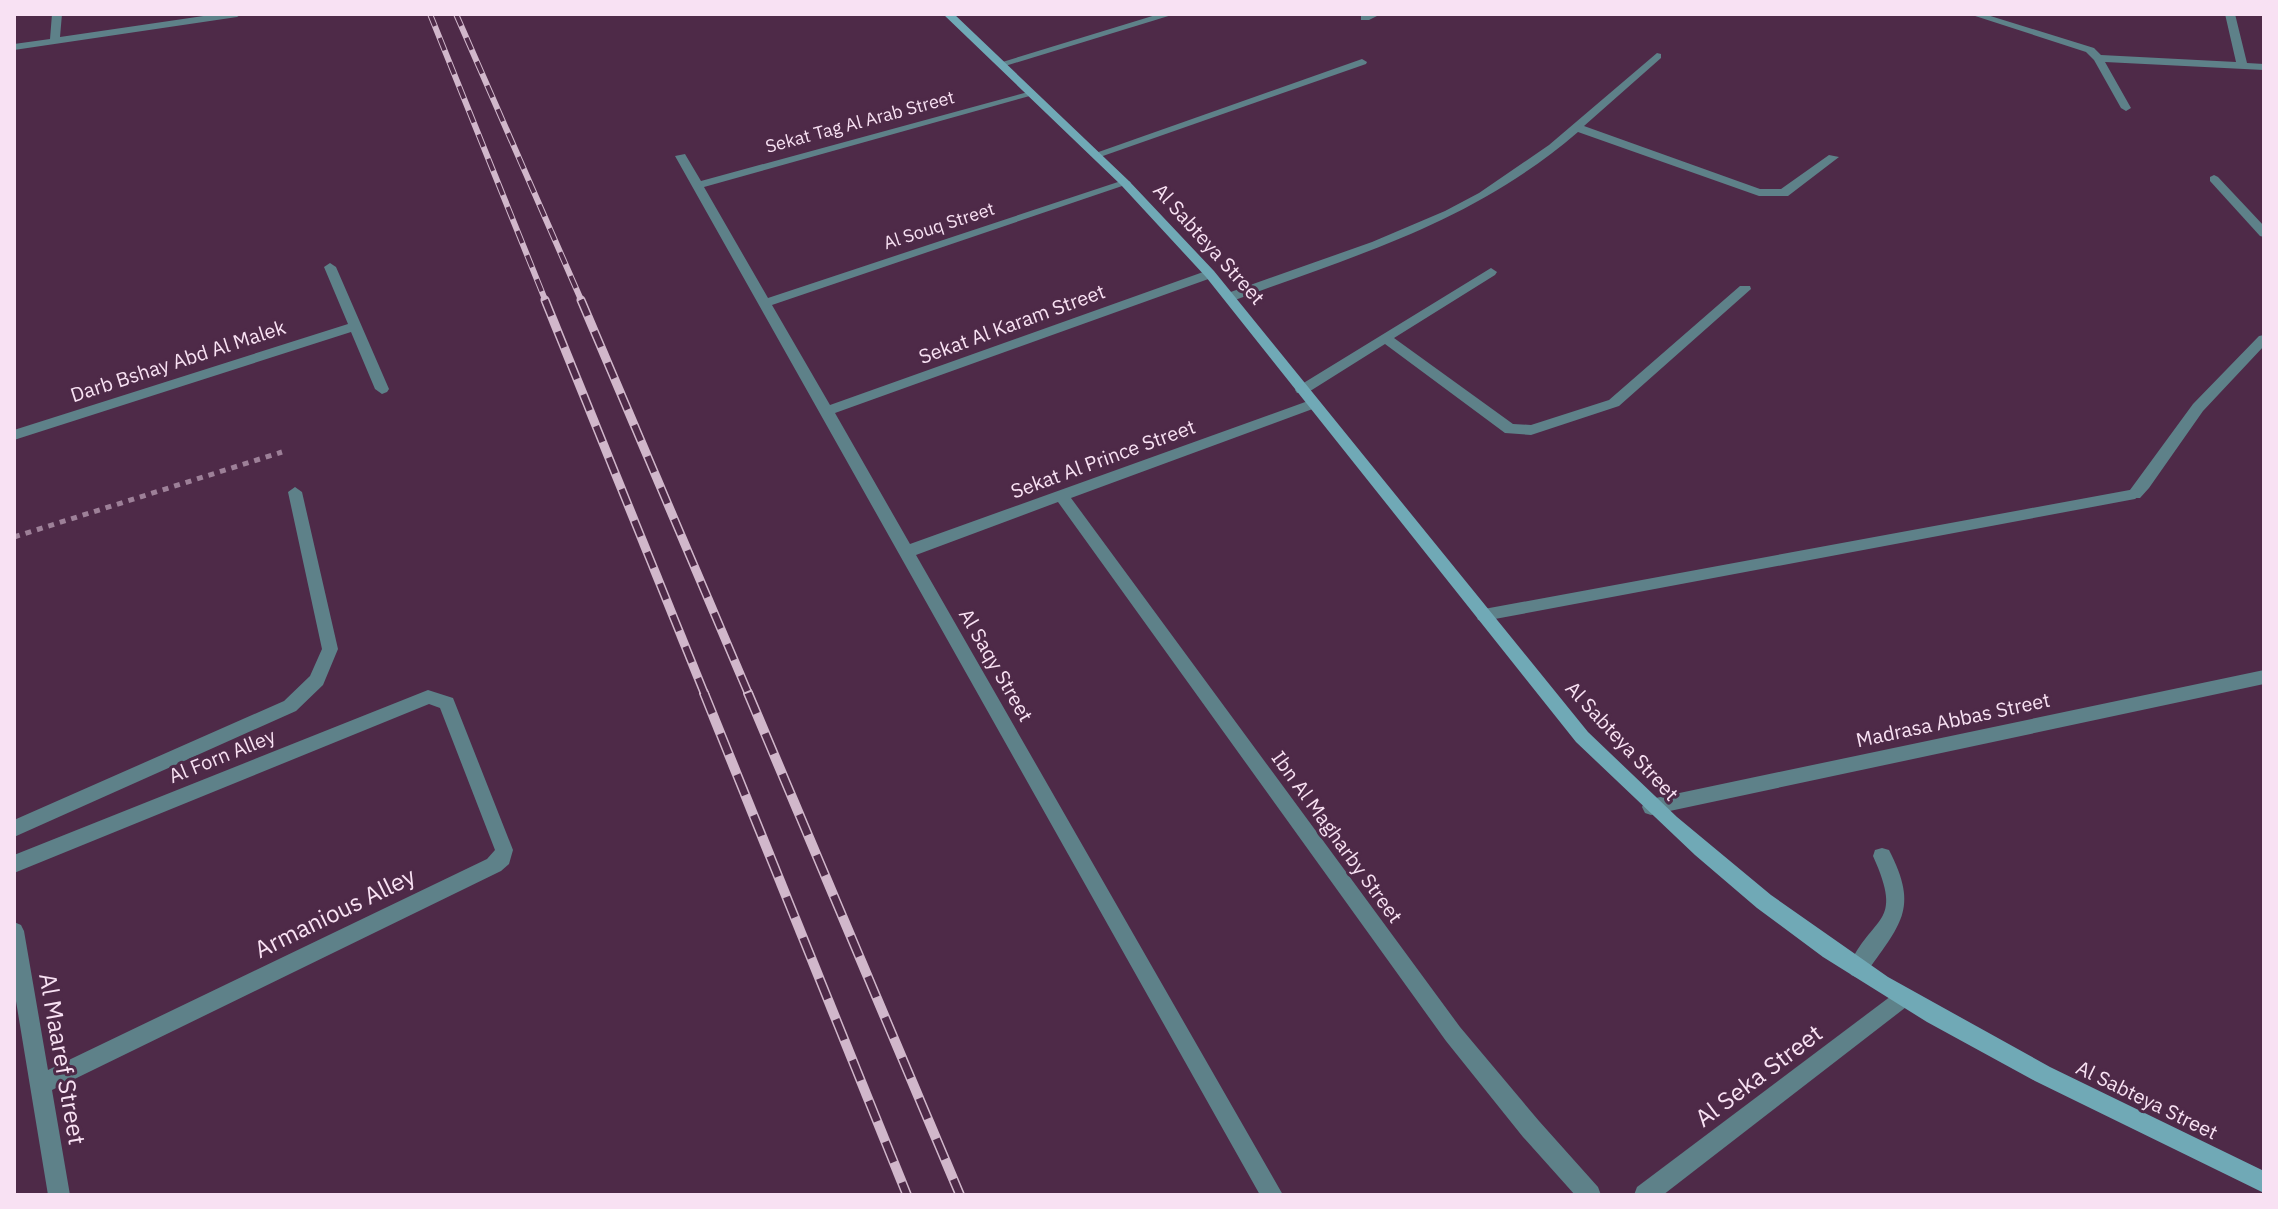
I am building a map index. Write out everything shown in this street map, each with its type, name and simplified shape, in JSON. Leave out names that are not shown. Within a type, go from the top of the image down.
[{"type":"street","points":[[55,42],[57,14]]},
{"type":"street","points":[[14,47],[237,14]]},
{"type":"street","name":"Al Sabteya Street","points":[[948,14],[1125,183],[1210,274],[1582,737],[1651,807],[1749,891],[1903,997],[2026,1065],[2264,1182]]},
{"type":"street","points":[[1001,64],[1170,14]]},
{"type":"street","points":[[1974,14],[2090,50],[2098,58],[2126,108]]},
{"type":"street","points":[[2230,14],[2242,66]]},
{"type":"street","points":[[1230,297],[1431,221],[1477,199],[1517,174],[1657,56]]},
{"type":"street","points":[[2098,58],[2264,67]]},
{"type":"street","points":[[1096,155],[1362,62]]},
{"type":"street","name":"Sekat Tag Al Arab Street","points":[[698,185],[1032,94]]},
{"type":"street","points":[[1575,127],[1759,192],[1784,193],[1833,157]]},
{"type":"street","name":"Al Saqy Street","points":[[681,156],[1272,1195]]},
{"type":"street","points":[[2214,179],[2264,233]]},
{"type":"street","name":"Al Souq Street","points":[[765,303],[1125,183]]},
{"type":"street","points":[[330,267],[382,389]]},
{"type":"street","points":[[1302,390],[1491,272]]},
{"type":"street","name":"Sekat Al Karam Street","points":[[826,411],[1210,274]]},
{"type":"street","points":[[1385,338],[1510,429],[1531,430],[1614,403],[1745,289]]},
{"type":"street","name":"Darb Bshay Abd Al Malek","points":[[14,435],[355,326]]},
{"type":"street","points":[[1484,615],[2135,494],[2151,479],[2164,454],[2211,394],[2238,362],[2264,339]]},
{"type":"street","name":"Sekat Al Prince Street","points":[[906,552],[1313,404]]},
{"type":"street","points":[[14,829],[290,706],[317,680],[330,649],[295,492]]},
{"type":"street","name":"Ibn Al Magharby Street","points":[[1061,495],[1453,1034],[1590,1195]]},
{"type":"street","name":"Madrasa Abbas Street","points":[[1651,807],[2264,677]]},
{"type":"street","name":"Al Forn Alley","points":[[14,864],[411,702],[428,697],[447,703]]},
{"type":"street","name":"Armanious Alley","points":[[40,1085],[494,865],[502,858],[504,850],[447,703]]},
{"type":"street","points":[[1858,968],[1894,914],[1899,896],[1896,878],[1882,856]]},
{"type":"street","name":"Al Maaref Street","points":[[14,931],[59,1195]]},
{"type":"street","name":"Al Seka Street","points":[[1645,1195],[1903,997]]},
{"type":"path","points":[[14,537],[282,452]]},
{"type":"railway","points":[[430,14],[546,302]]},
{"type":"railway","points":[[456,14],[582,302]]},
{"type":"railway","points":[[545,300],[705,695]]},
{"type":"railway","points":[[581,300],[749,695]]},
{"type":"railway","points":[[704,693],[907,1195]]},
{"type":"railway","points":[[748,693],[960,1195]]}]
